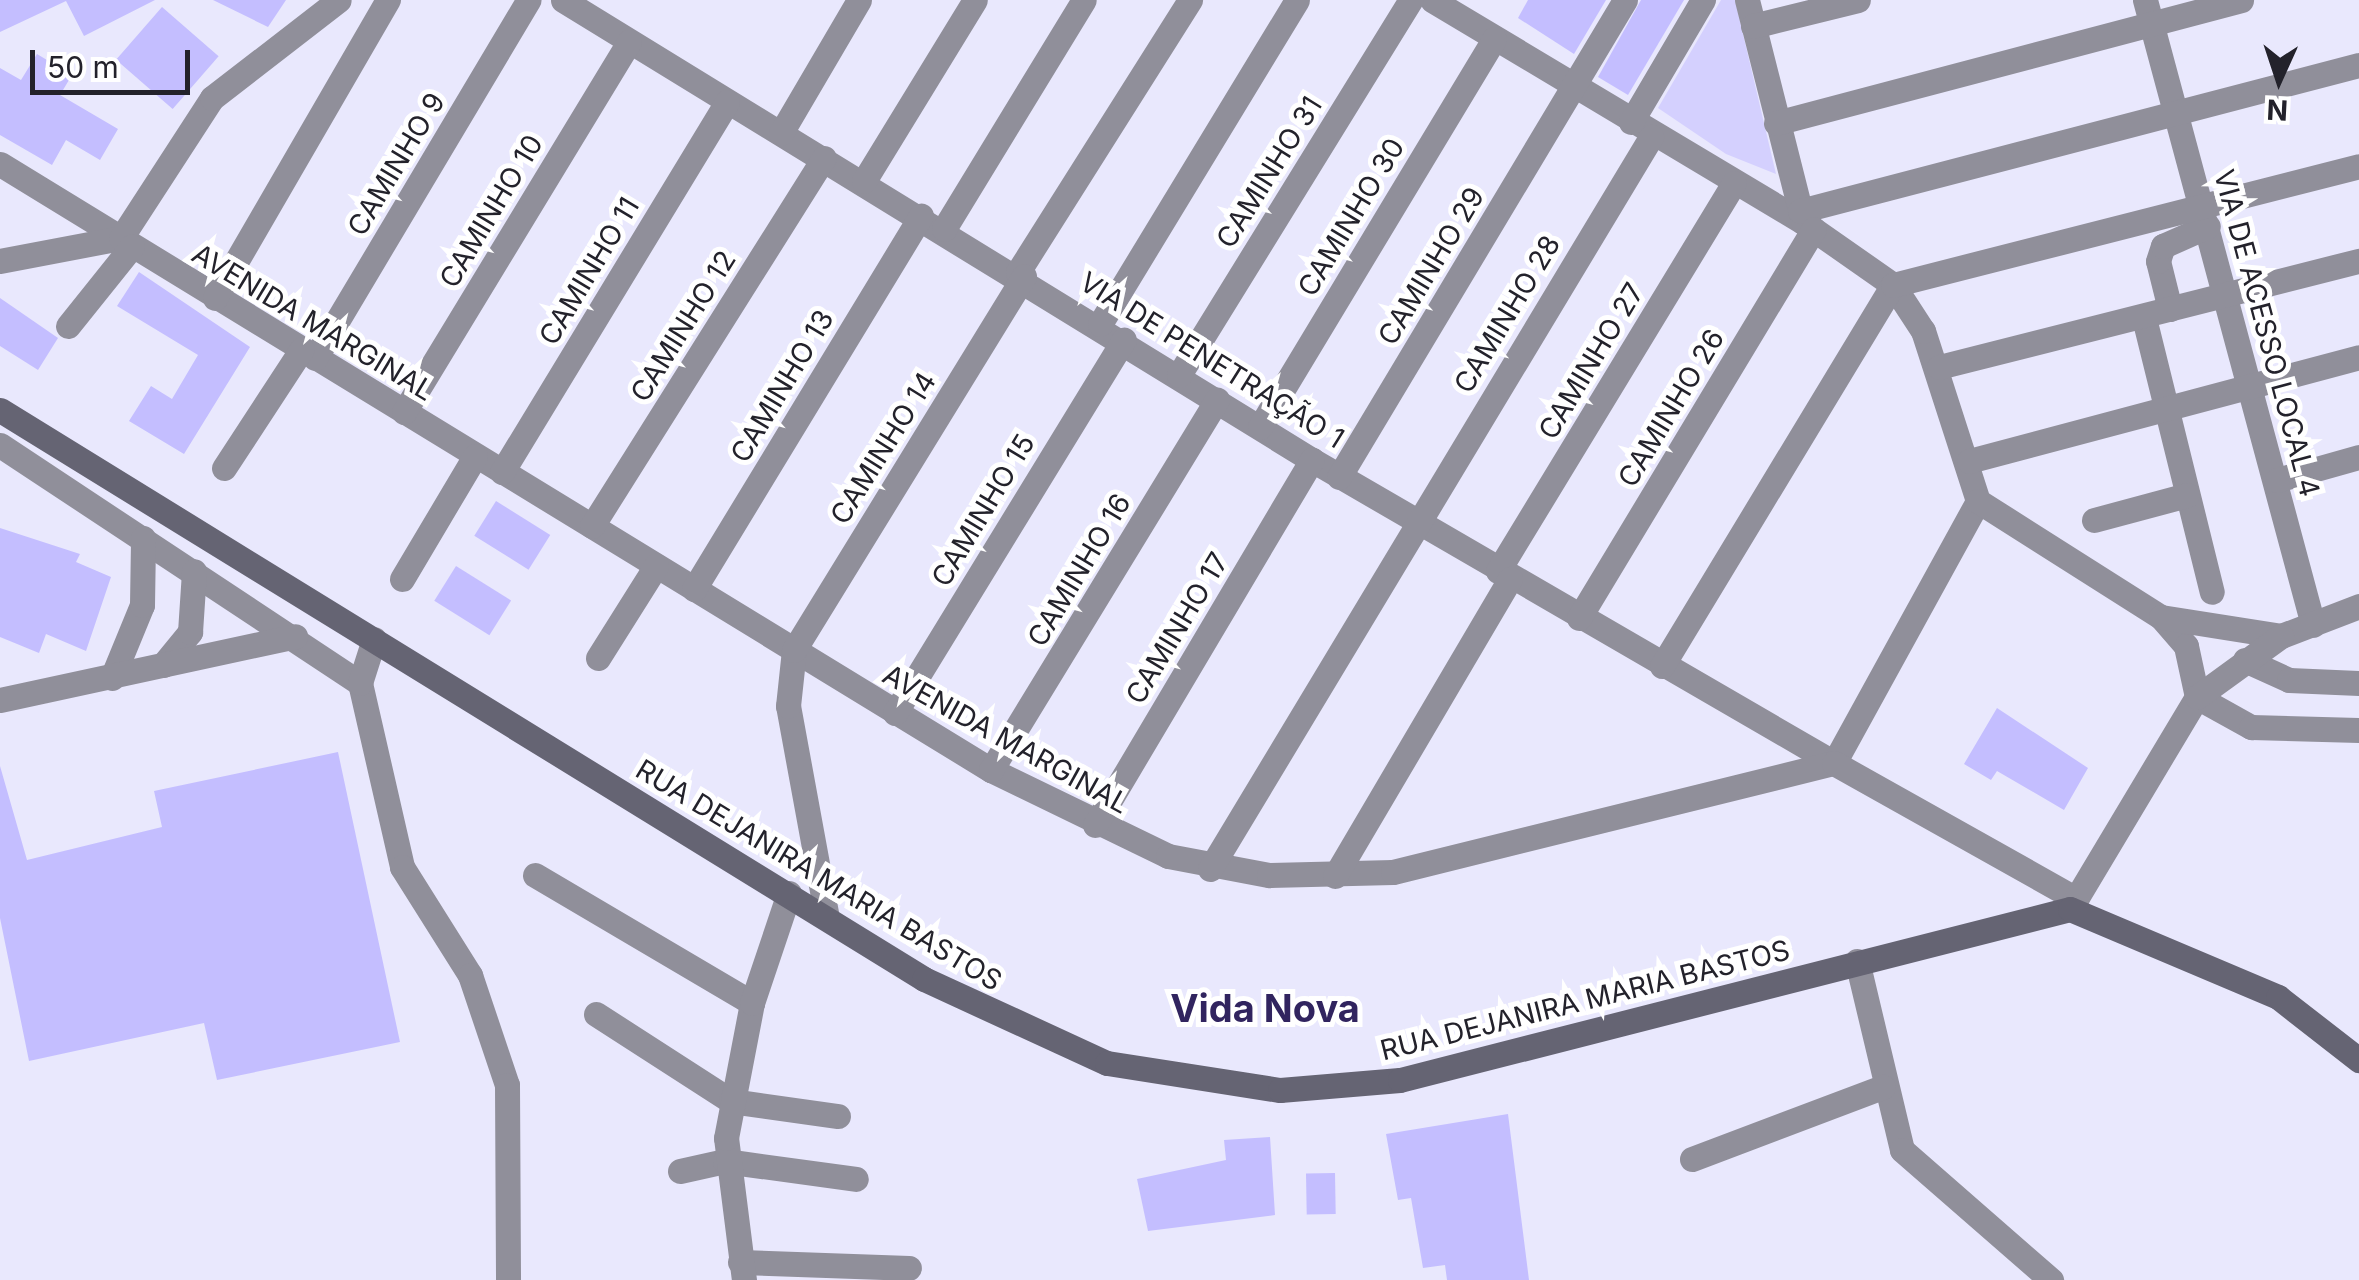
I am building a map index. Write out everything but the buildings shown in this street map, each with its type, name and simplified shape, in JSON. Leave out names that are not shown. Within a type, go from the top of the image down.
[{"type":"main road","name":"RUA DEJANIRA MARIA BASTOS","points":[[0,410],[972,1005],[1106,1063],[1280,1090],[1472,1065],[2073,904]]},
{"type":"main road","points":[[2073,904],[2278,997],[2359,1060]]},
{"type":"street","points":[[68,326],[126,242],[212,98],[339,0]]},
{"type":"street","points":[[215,298],[388,0]]},
{"type":"street","name":"CAMINHO 9","points":[[224,468],[308,354],[528,0]]},
{"type":"street","name":"VIA DE PENETRAÇÃO 1","points":[[563,0],[727,102],[1021,274],[1339,477],[1834,762]]},
{"type":"street","points":[[781,133],[859,0]]},
{"type":"street","points":[[864,181],[975,0]]},
{"type":"street","points":[[944,230],[1084,0]]},
{"type":"street","name":"CAMINHO 14","points":[[794,650],[1190,0]]},
{"type":"street","points":[[1100,324],[1296,0]]},
{"type":"street","name":"CAMINHO 31","points":[[1179,376],[1411,0]]},
{"type":"street","points":[[1432,0],[1641,130],[1806,221],[1893,285],[1939,367],[1978,501],[1834,762],[2073,904],[2197,697],[2280,636],[2359,606]]},
{"type":"street","name":"CAMINHO 29","points":[[1339,477],[1625,0]]},
{"type":"street","name":"CAMINHO 28","points":[[1210,868],[1416,522],[1641,130],[1702,0]]},
{"type":"street","points":[[1747,0],[1776,123],[1806,221]]},
{"type":"street","points":[[1753,26],[1858,0]]},
{"type":"street","points":[[1776,123],[2148,11],[2241,0]]},
{"type":"street","name":"VIA DE ACESSO LOCAL 4","points":[[2148,11],[2251,382],[2312,625]]},
{"type":"street","name":"CAMINHO 30","points":[[1260,427],[1494,39]]},
{"type":"street","name":"CAMINHO 10","points":[[404,412],[629,42]]},
{"type":"street","points":[[1806,221],[2174,110],[2359,65]]},
{"type":"street","name":"CAMINHO 11","points":[[502,472],[727,102]]},
{"type":"street","name":"CAMINHO 12","points":[[592,526],[824,158]]},
{"type":"street","name":"AVENIDA MARGINAL","points":[[0,164],[991,770],[1094,826],[1210,868],[1335,876],[1467,856],[1834,762]]},
{"type":"street","points":[[1662,666],[1893,285],[2204,216],[2359,166]]},
{"type":"street","name":"CAMINHO 27","points":[[1335,876],[1504,575],[1734,184]]},
{"type":"street","name":"CAMINHO 13","points":[[694,589],[921,215]]},
{"type":"street","points":[[2170,309],[2158,261],[2163,246],[2204,216]]},
{"type":"street","name":"CAMINHO 26","points":[[1578,618],[1806,221]]},
{"type":"street","points":[[0,261],[126,242]]},
{"type":"street","points":[[1939,367],[2359,261]]},
{"type":"street","points":[[2144,318],[2212,592]]},
{"type":"street","name":"CAMINHO 15","points":[[895,713],[1124,340]]},
{"type":"street","points":[[1969,461],[2251,382],[2359,357]]},
{"type":"street","name":"CAMINHO 16","points":[[991,770],[1217,400]]},
{"type":"street","points":[[0,445],[295,636],[360,683]]},
{"type":"street","points":[[402,579],[475,456]]},
{"type":"street","points":[[2277,480],[2359,457]]},
{"type":"street","name":"CAMINHO 17","points":[[1094,826],[1312,460]]},
{"type":"street","points":[[2094,520],[2187,495]]},
{"type":"street","points":[[1978,501],[2160,617],[2186,646],[2197,697],[2251,728],[2359,730]]},
{"type":"street","points":[[112,678],[142,605],[143,538]]},
{"type":"street","points":[[598,658],[656,566]]},
{"type":"street","points":[[162,665],[190,632],[194,571]]},
{"type":"street","points":[[2160,617],[2280,636]]},
{"type":"street","points":[[0,700],[295,636]]},
{"type":"street","points":[[374,639],[360,683],[402,867],[470,975],[507,1085],[508,1280]]},
{"type":"street","points":[[794,650],[788,706],[828,918]]},
{"type":"street","points":[[2245,660],[2280,678],[2359,683]]},
{"type":"street","points":[[534,875],[752,1003]]},
{"type":"street","points":[[788,893],[752,1003],[731,1101],[725,1161],[742,1271],[909,1268]]},
{"type":"street","points":[[1857,961],[1896,1139],[1914,1166],[2051,1280]]},
{"type":"street","points":[[596,1014],[731,1101],[838,1116]]},
{"type":"street","points":[[1692,1159],[1883,1086]]},
{"type":"street","points":[[680,1171],[725,1161],[856,1179]]},
{"type":"shaded area","points":[[1721,0],[1735,0],[1776,174],[1726,154],[1658,108]]},
{"type":"district","name":"Vida Nova","points":[[1265,1009]]}]
